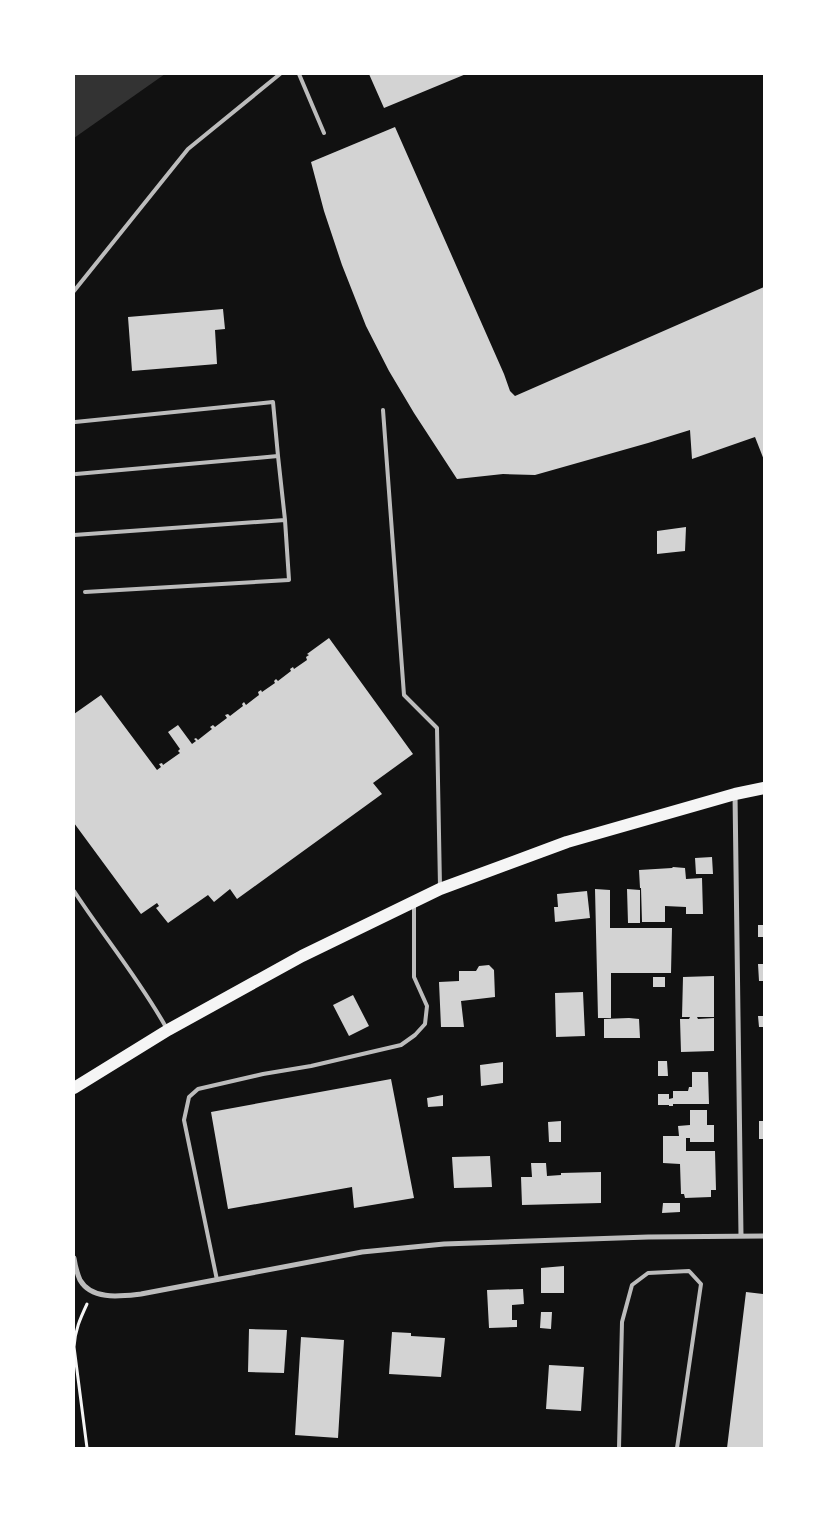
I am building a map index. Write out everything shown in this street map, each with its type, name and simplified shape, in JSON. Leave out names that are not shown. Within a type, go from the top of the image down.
[{"type":"main road","points":[[74,1088],[168,1030],[302,956],[440,889],[566,842],[735,794],[764,788]]},
{"type":"street","points":[[735,794],[741,1236]]},
{"type":"street","points":[[74,1258],[81,1281],[93,1292],[118,1297],[362,1252],[444,1244],[638,1237],[764,1236]]},
{"type":"lane","points":[[74,291],[188,149],[280,74]]},
{"type":"lane","points":[[299,74],[324,133]]},
{"type":"lane","points":[[74,422],[273,402],[289,580],[85,592]]},
{"type":"lane","points":[[383,410],[404,695],[437,728],[440,889]]},
{"type":"lane","points":[[76,474],[278,456]]},
{"type":"lane","points":[[74,535],[285,520]]},
{"type":"lane","points":[[74,891],[156,1008],[168,1030]]},
{"type":"lane","points":[[217,1280],[184,1120],[189,1097],[198,1089],[401,1045],[415,1035],[425,1024],[427,1006],[414,977],[414,902]]},
{"type":"lane","points":[[618,1448],[622,1322],[632,1286],[648,1273],[689,1271],[701,1284],[676,1448]]},
{"type":"path","points":[[87,1448],[74,1346],[78,1321],[93,1292]]},
{"type":"shaded area","points":[[74,74],[165,74],[74,138]]},
{"type":"building","points":[[369,74],[466,74],[384,108]]},
{"type":"building","points":[[395,127],[510,391],[515,396],[764,287],[764,460],[755,437],[692,459],[690,430],[535,475],[503,474],[457,479],[389,371],[366,326],[342,265],[324,211],[311,162]]},
{"type":"building","points":[[223,309],[225,329],[215,330],[217,364],[132,371],[128,317]]},
{"type":"building","points":[[686,527],[685,551],[657,554],[657,531]]},
{"type":"building","points":[[329,638],[413,754],[373,783],[382,794],[237,899],[230,889],[214,902],[208,895],[168,923],[156,908],[159,906],[157,903],[141,914],[74,823],[74,714],[101,695],[157,770],[161,767],[159,764],[162,763],[163,765],[180,753],[178,751],[180,749],[168,732],[178,725],[192,744],[196,741],[194,739],[198,740],[212,729],[210,727],[213,725],[215,727],[227,718],[225,715],[228,714],[230,716],[243,706],[244,702],[246,705],[259,695],[258,692],[261,690],[262,692],[275,683],[276,679],[278,681],[291,671],[290,669],[293,667],[294,669],[307,660],[306,657],[309,655],[307,654]]},
{"type":"building","points":[[712,857],[713,874],[696,874],[695,858]]},
{"type":"building","points":[[673,867],[685,868],[686,879],[702,878],[703,914],[686,914],[686,907],[665,906],[665,922],[642,922],[639,870]]},
{"type":"building","points":[[595,889],[610,890],[610,928],[672,928],[671,973],[611,973],[611,1018],[598,1018]]},
{"type":"building","points":[[627,889],[640,890],[640,923],[628,923]]},
{"type":"building","points":[[587,891],[590,918],[555,922],[554,907],[558,907],[557,894]]},
{"type":"building","points":[[758,925],[764,925],[764,937],[758,937]]},
{"type":"building","points":[[758,964],[764,964],[764,981],[759,981]]},
{"type":"building","points":[[489,965],[494,970],[495,997],[461,1001],[464,1027],[441,1027],[439,982],[459,981],[459,971],[476,971],[479,966]]},
{"type":"building","points":[[714,976],[714,1017],[697,1017],[698,1019],[714,1018],[714,1051],[681,1052],[680,1019],[689,1019],[690,1017],[682,1017],[683,977]]},
{"type":"building","points":[[653,977],[665,977],[665,987],[653,987]]},
{"type":"building","points":[[583,992],[585,1036],[556,1037],[555,993]]},
{"type":"building","points":[[353,995],[369,1026],[349,1036],[333,1005]]},
{"type":"building","points":[[758,1016],[764,1016],[764,1027],[759,1027]]},
{"type":"building","points":[[604,1019],[639,1019],[640,1038],[604,1038]]},
{"type":"building","points":[[658,1061],[667,1061],[668,1076],[658,1076]]},
{"type":"building","points":[[503,1062],[503,1083],[481,1086],[480,1065]]},
{"type":"building","points":[[692,1072],[708,1072],[709,1104],[658,1105],[658,1094],[669,1094],[669,1099],[673,1098],[673,1091],[688,1091],[689,1087],[692,1087]]},
{"type":"building","points":[[391,1079],[414,1198],[354,1208],[352,1187],[228,1209],[211,1112]]},
{"type":"building","points":[[443,1095],[443,1106],[428,1107],[427,1098]]},
{"type":"building","points":[[690,1110],[707,1110],[707,1125],[714,1125],[714,1142],[690,1142],[690,1138],[686,1138],[686,1151],[715,1151],[716,1190],[711,1190],[711,1197],[685,1198],[684,1194],[681,1194],[680,1164],[663,1163],[663,1136],[679,1136],[678,1126],[690,1125]]},
{"type":"building","points":[[561,1121],[561,1142],[549,1142],[548,1122]]},
{"type":"building","points":[[759,1121],[764,1121],[764,1139],[759,1139]]},
{"type":"building","points":[[490,1156],[492,1187],[454,1188],[452,1157]]},
{"type":"building","points":[[531,1163],[546,1163],[547,1176],[561,1175],[561,1173],[601,1172],[601,1203],[522,1205],[521,1177],[532,1177]]},
{"type":"building","points":[[663,1203],[680,1203],[680,1212],[662,1213]]},
{"type":"building","points":[[564,1266],[564,1293],[541,1293],[541,1268]]},
{"type":"building","points":[[523,1289],[524,1304],[512,1305],[512,1320],[517,1320],[517,1327],[489,1328],[487,1290]]},
{"type":"building","points":[[763,1290],[764,1448],[727,1448],[746,1292],[763,1294]]},
{"type":"building","points":[[541,1312],[552,1312],[551,1329],[540,1328]]},
{"type":"building","points":[[249,1329],[287,1330],[284,1373],[248,1372]]},
{"type":"building","points":[[392,1332],[411,1333],[411,1336],[445,1338],[441,1377],[389,1374]]},
{"type":"building","points":[[301,1337],[344,1340],[338,1438],[295,1435]]},
{"type":"building","points":[[549,1365],[584,1367],[581,1411],[546,1409]]}]
